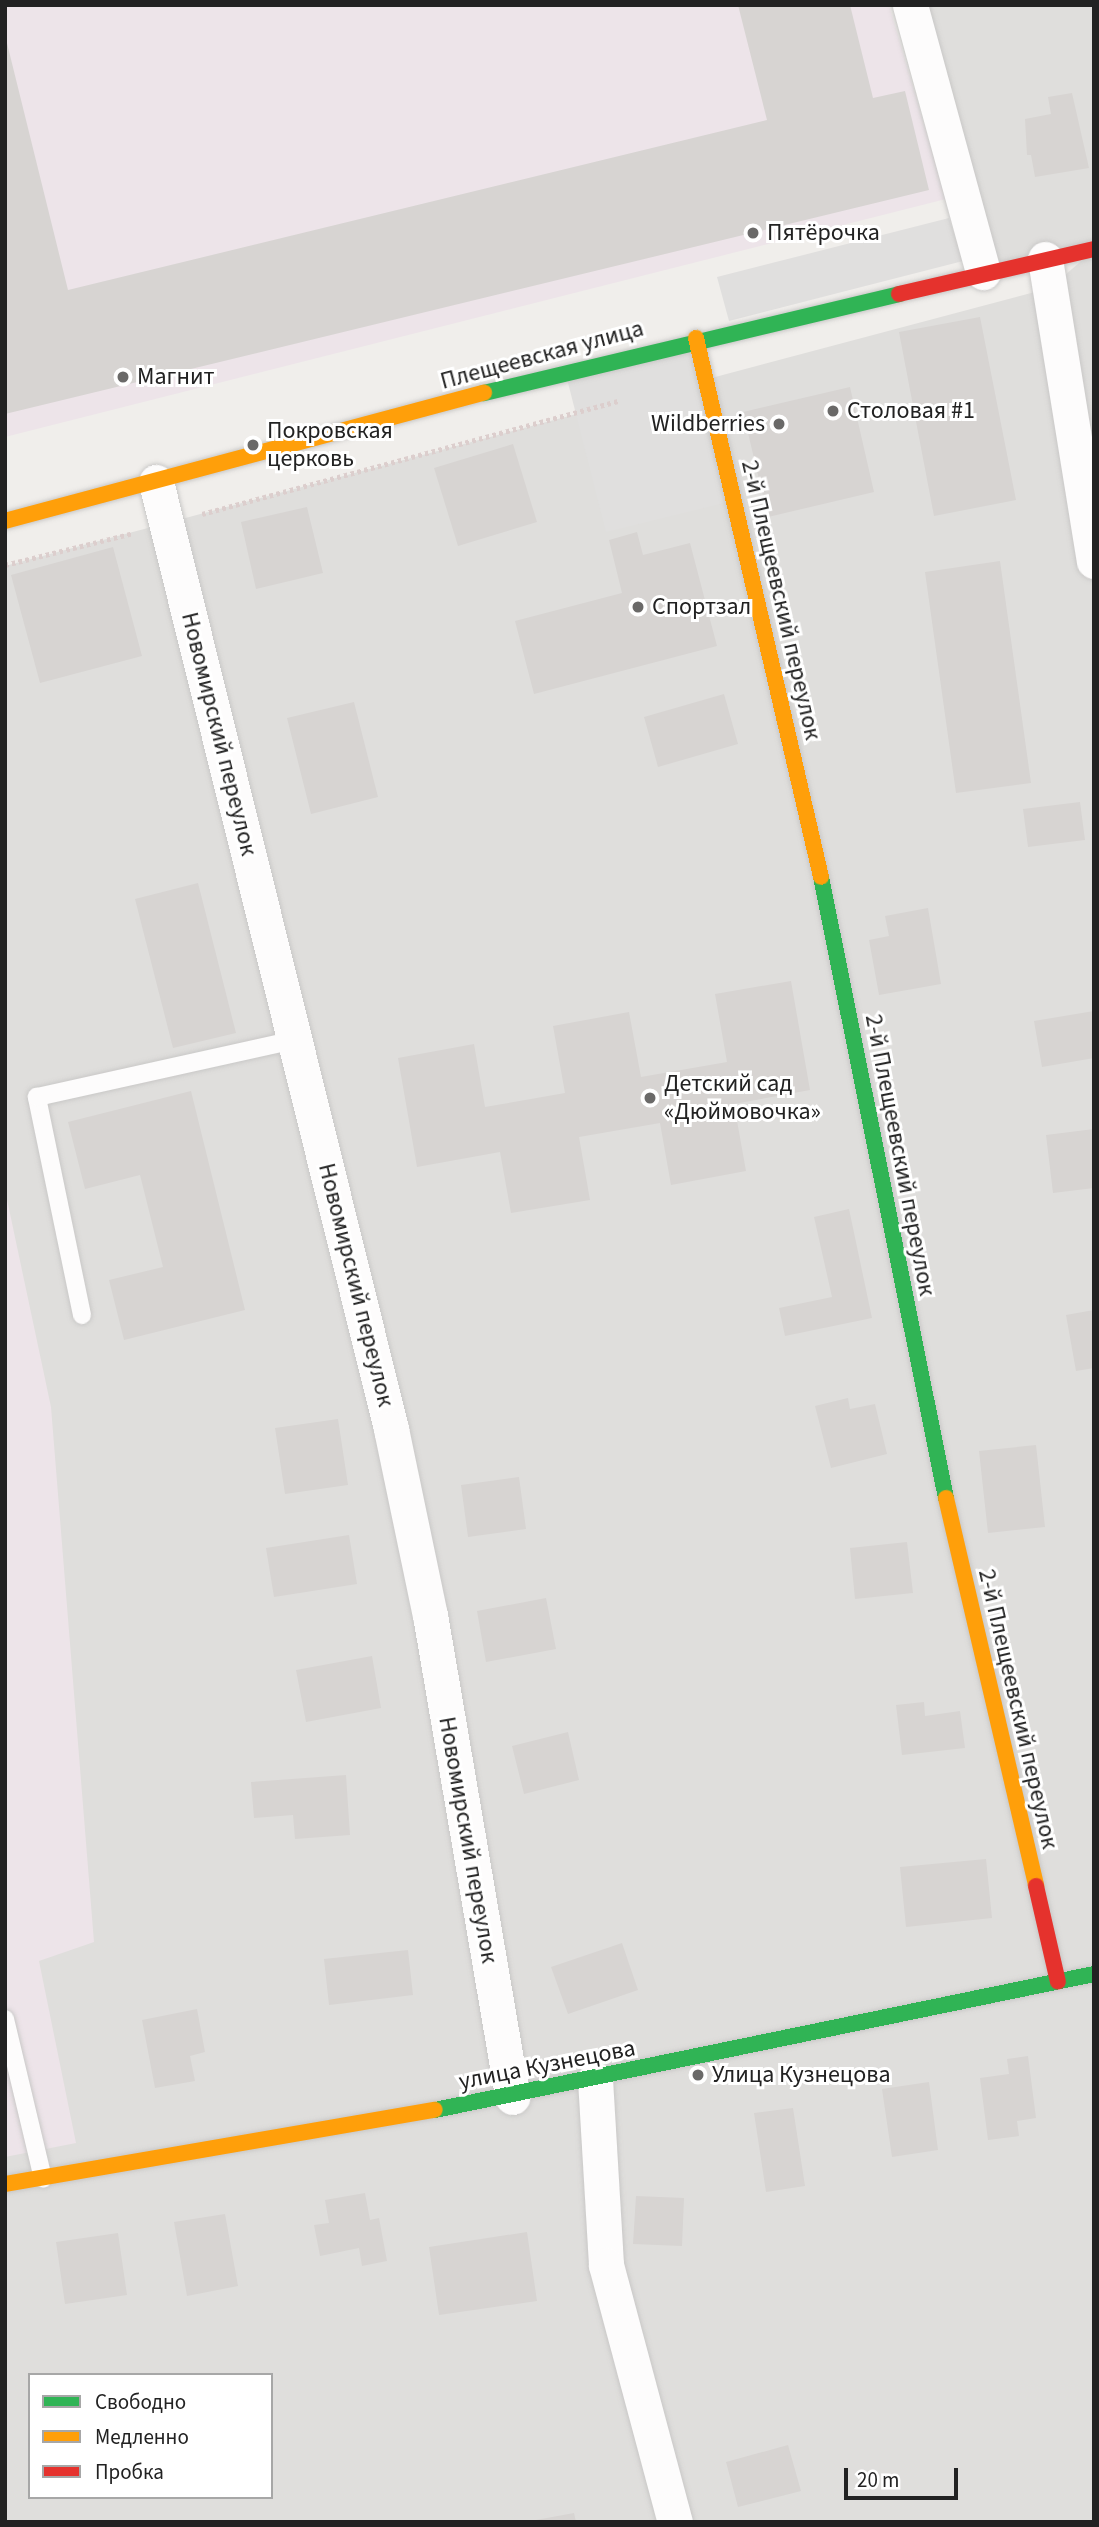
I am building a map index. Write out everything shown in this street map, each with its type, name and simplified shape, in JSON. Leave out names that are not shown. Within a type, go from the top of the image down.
[{"type":"street","points":[[910,5],[983,272]]},
{"type":"street","name":"Плещеевская улица","points":[[5,521],[696,338],[1094,248]]},
{"type":"street","points":[[1045,259],[1094,561]]},
{"type":"street","name":"2-й Плещеевский переулок","points":[[696,338],[821,878],[945,1496],[1058,1982]]},
{"type":"street","name":"Новомирский переулок","points":[[156,482],[391,1429],[430,1615],[512,2097]]},
{"type":"street","name":"улица Кузнецова","points":[[5,2184],[512,2097],[1094,1974]]},
{"type":"street","points":[[595,2079],[606,2265],[675,2522]]},
{"type":"lane","points":[[82,1315],[37,1097],[295,1040]]},
{"type":"lane","points":[[5,2020],[43,2179]]},
{"type":"path","points":[[5,565],[625,400]]},
{"type":"shaded area","points":[[5,5],[889,5],[946,199],[5,437]]},
{"type":"shaded area","points":[[912,5],[1094,5],[1094,243],[986,268]]},
{"type":"shaded area","points":[[949,218],[963,261],[729,321],[717,277]]},
{"type":"shaded area","points":[[1094,250],[1094,2522],[5,2522],[5,566],[1050,288]]},
{"type":"shaded area","points":[[696,338],[736,500],[606,532],[565,371]]},
{"type":"shaded area","points":[[5,1190],[51,1407],[94,1942],[39,1961],[76,2143],[5,2157]]},
{"type":"building","points":[[738,5],[850,5],[873,98],[905,91],[929,190],[5,414],[5,35],[68,290],[767,120]]},
{"type":"building","points":[[1072,93],[1089,168],[1035,177],[1031,155],[1027,155],[1025,119],[1051,114],[1048,97]]},
{"type":"building","points":[[980,317],[1016,500],[934,516],[899,332]]},
{"type":"building","points":[[850,387],[874,492],[768,517],[743,412]]},
{"type":"building","points":[[513,444],[537,522],[458,546],[434,468]]},
{"type":"building","points":[[307,507],[323,573],[256,589],[241,522]]},
{"type":"building","name":"Спортзал","points":[[637,532],[643,555],[690,543],[717,646],[534,694],[515,621],[622,593],[609,540]]},
{"type":"building","points":[[113,547],[142,656],[40,683],[11,575]]},
{"type":"building","points":[[1000,561],[1031,783],[956,793],[925,572]]},
{"type":"building","points":[[724,694],[738,744],[658,767],[644,717]]},
{"type":"building","points":[[354,702],[378,797],[311,814],[287,718]]},
{"type":"building","points":[[1080,802],[1085,840],[1028,847],[1023,809]]},
{"type":"building","points":[[198,883],[236,1033],[173,1048],[135,899]]},
{"type":"building","points":[[928,908],[941,984],[879,995],[869,940],[889,936],[885,916]]},
{"type":"building","name":"Детский сад «Дюймовочка»","points":[[791,981],[810,1090],[734,1104],[746,1171],[671,1185],[660,1123],[579,1137],[590,1200],[511,1213],[500,1152],[417,1167],[398,1058],[474,1044],[485,1107],[565,1093],[553,1026],[629,1012],[641,1077],[727,1062],[715,994]]},
{"type":"building","points":[[1094,1011],[1094,1058],[1042,1067],[1034,1021]]},
{"type":"building","points":[[191,1091],[245,1310],[124,1340],[109,1280],[163,1267],[140,1175],[85,1189],[68,1122]]},
{"type":"building","points":[[1094,1129],[1094,1188],[1053,1193],[1046,1135]]},
{"type":"building","points":[[849,1209],[872,1318],[785,1336],[779,1308],[832,1297],[814,1217]]},
{"type":"building","points":[[1094,1310],[1094,1368],[1076,1371],[1066,1315]]},
{"type":"building","points":[[848,1398],[850,1409],[875,1404],[887,1454],[831,1468],[815,1406]]},
{"type":"building","points":[[338,1419],[348,1485],[285,1494],[275,1428]]},
{"type":"building","points":[[1036,1445],[1045,1527],[988,1533],[979,1451]]},
{"type":"building","points":[[519,1477],[526,1529],[468,1537],[461,1485]]},
{"type":"building","points":[[349,1535],[357,1584],[274,1597],[266,1548]]},
{"type":"building","points":[[907,1542],[913,1593],[855,1599],[850,1548]]},
{"type":"building","points":[[546,1598],[556,1649],[486,1662],[477,1611]]},
{"type":"building","points":[[372,1656],[381,1708],[306,1722],[296,1670]]},
{"type":"building","points":[[924,1702],[925,1716],[960,1711],[965,1748],[902,1755],[896,1705]]},
{"type":"building","points":[[568,1732],[579,1780],[524,1794],[512,1746]]},
{"type":"building","points":[[346,1775],[350,1835],[295,1839],[293,1815],[254,1818],[251,1782]]},
{"type":"building","points":[[986,1859],[992,1918],[906,1927],[900,1867]]},
{"type":"building","points":[[622,1943],[638,1990],[568,2014],[551,1967]]},
{"type":"building","points":[[408,1950],[413,1995],[329,2005],[324,1959]]},
{"type":"building","points":[[197,2009],[205,2052],[190,2056],[195,2081],[155,2088],[142,2020]]},
{"type":"building","points":[[1028,2056],[1036,2118],[1017,2121],[1019,2136],[988,2140],[980,2078],[1009,2074],[1007,2059]]},
{"type":"building","points":[[929,2082],[938,2150],[892,2157],[882,2089]]},
{"type":"building","points":[[793,2108],[805,2186],[766,2192],[754,2113]]},
{"type":"building","points":[[365,2193],[370,2220],[379,2218],[387,2261],[362,2266],[359,2248],[320,2256],[314,2225],[329,2223],[325,2200]]},
{"type":"building","points":[[636,2196],[684,2198],[682,2246],[633,2244]]},
{"type":"building","points":[[225,2214],[238,2286],[187,2296],[174,2222]]},
{"type":"building","points":[[527,2232],[537,2301],[439,2315],[429,2247]]},
{"type":"building","points":[[118,2233],[127,2295],[65,2304],[56,2242]]},
{"type":"building","points":[[788,2445],[801,2491],[738,2507],[726,2462]]},
{"type":"building","points":[[574,2513],[576,2522],[536,2522],[536,2520]]},
{"type":"traffic: fast","points":[[484,393],[899,294]]},
{"type":"traffic: fast","points":[[821,877],[946,1498]]},
{"type":"traffic: fast","points":[[435,2110],[1094,1974]]},
{"type":"traffic: slow","points":[[696,338],[821,877]]},
{"type":"traffic: slow","points":[[5,521],[484,393]]},
{"type":"traffic: slow","points":[[946,1498],[1036,1886]]},
{"type":"traffic: slow","points":[[5,2184],[435,2110]]},
{"type":"traffic: jam","points":[[899,294],[1094,249]]},
{"type":"traffic: jam","points":[[1036,1886],[1058,1982]]},
{"type":"place","name":"Пятёрочка","points":[[753,233]]},
{"type":"place","name":"Магнит","points":[[123,377]]},
{"type":"place","name":"Столовая #1","points":[[833,411]]},
{"type":"place","name":"Wildberries","points":[[779,424]]},
{"type":"place","name":"Покровская церковь","points":[[253,445]]},
{"type":"place","name":"Спортзал","points":[[638,607]]},
{"type":"place","name":"Детский сад «Дюймовочка»","points":[[650,1098]]},
{"type":"place","name":"Улица Кузнецова","points":[[698,2075]]}]
